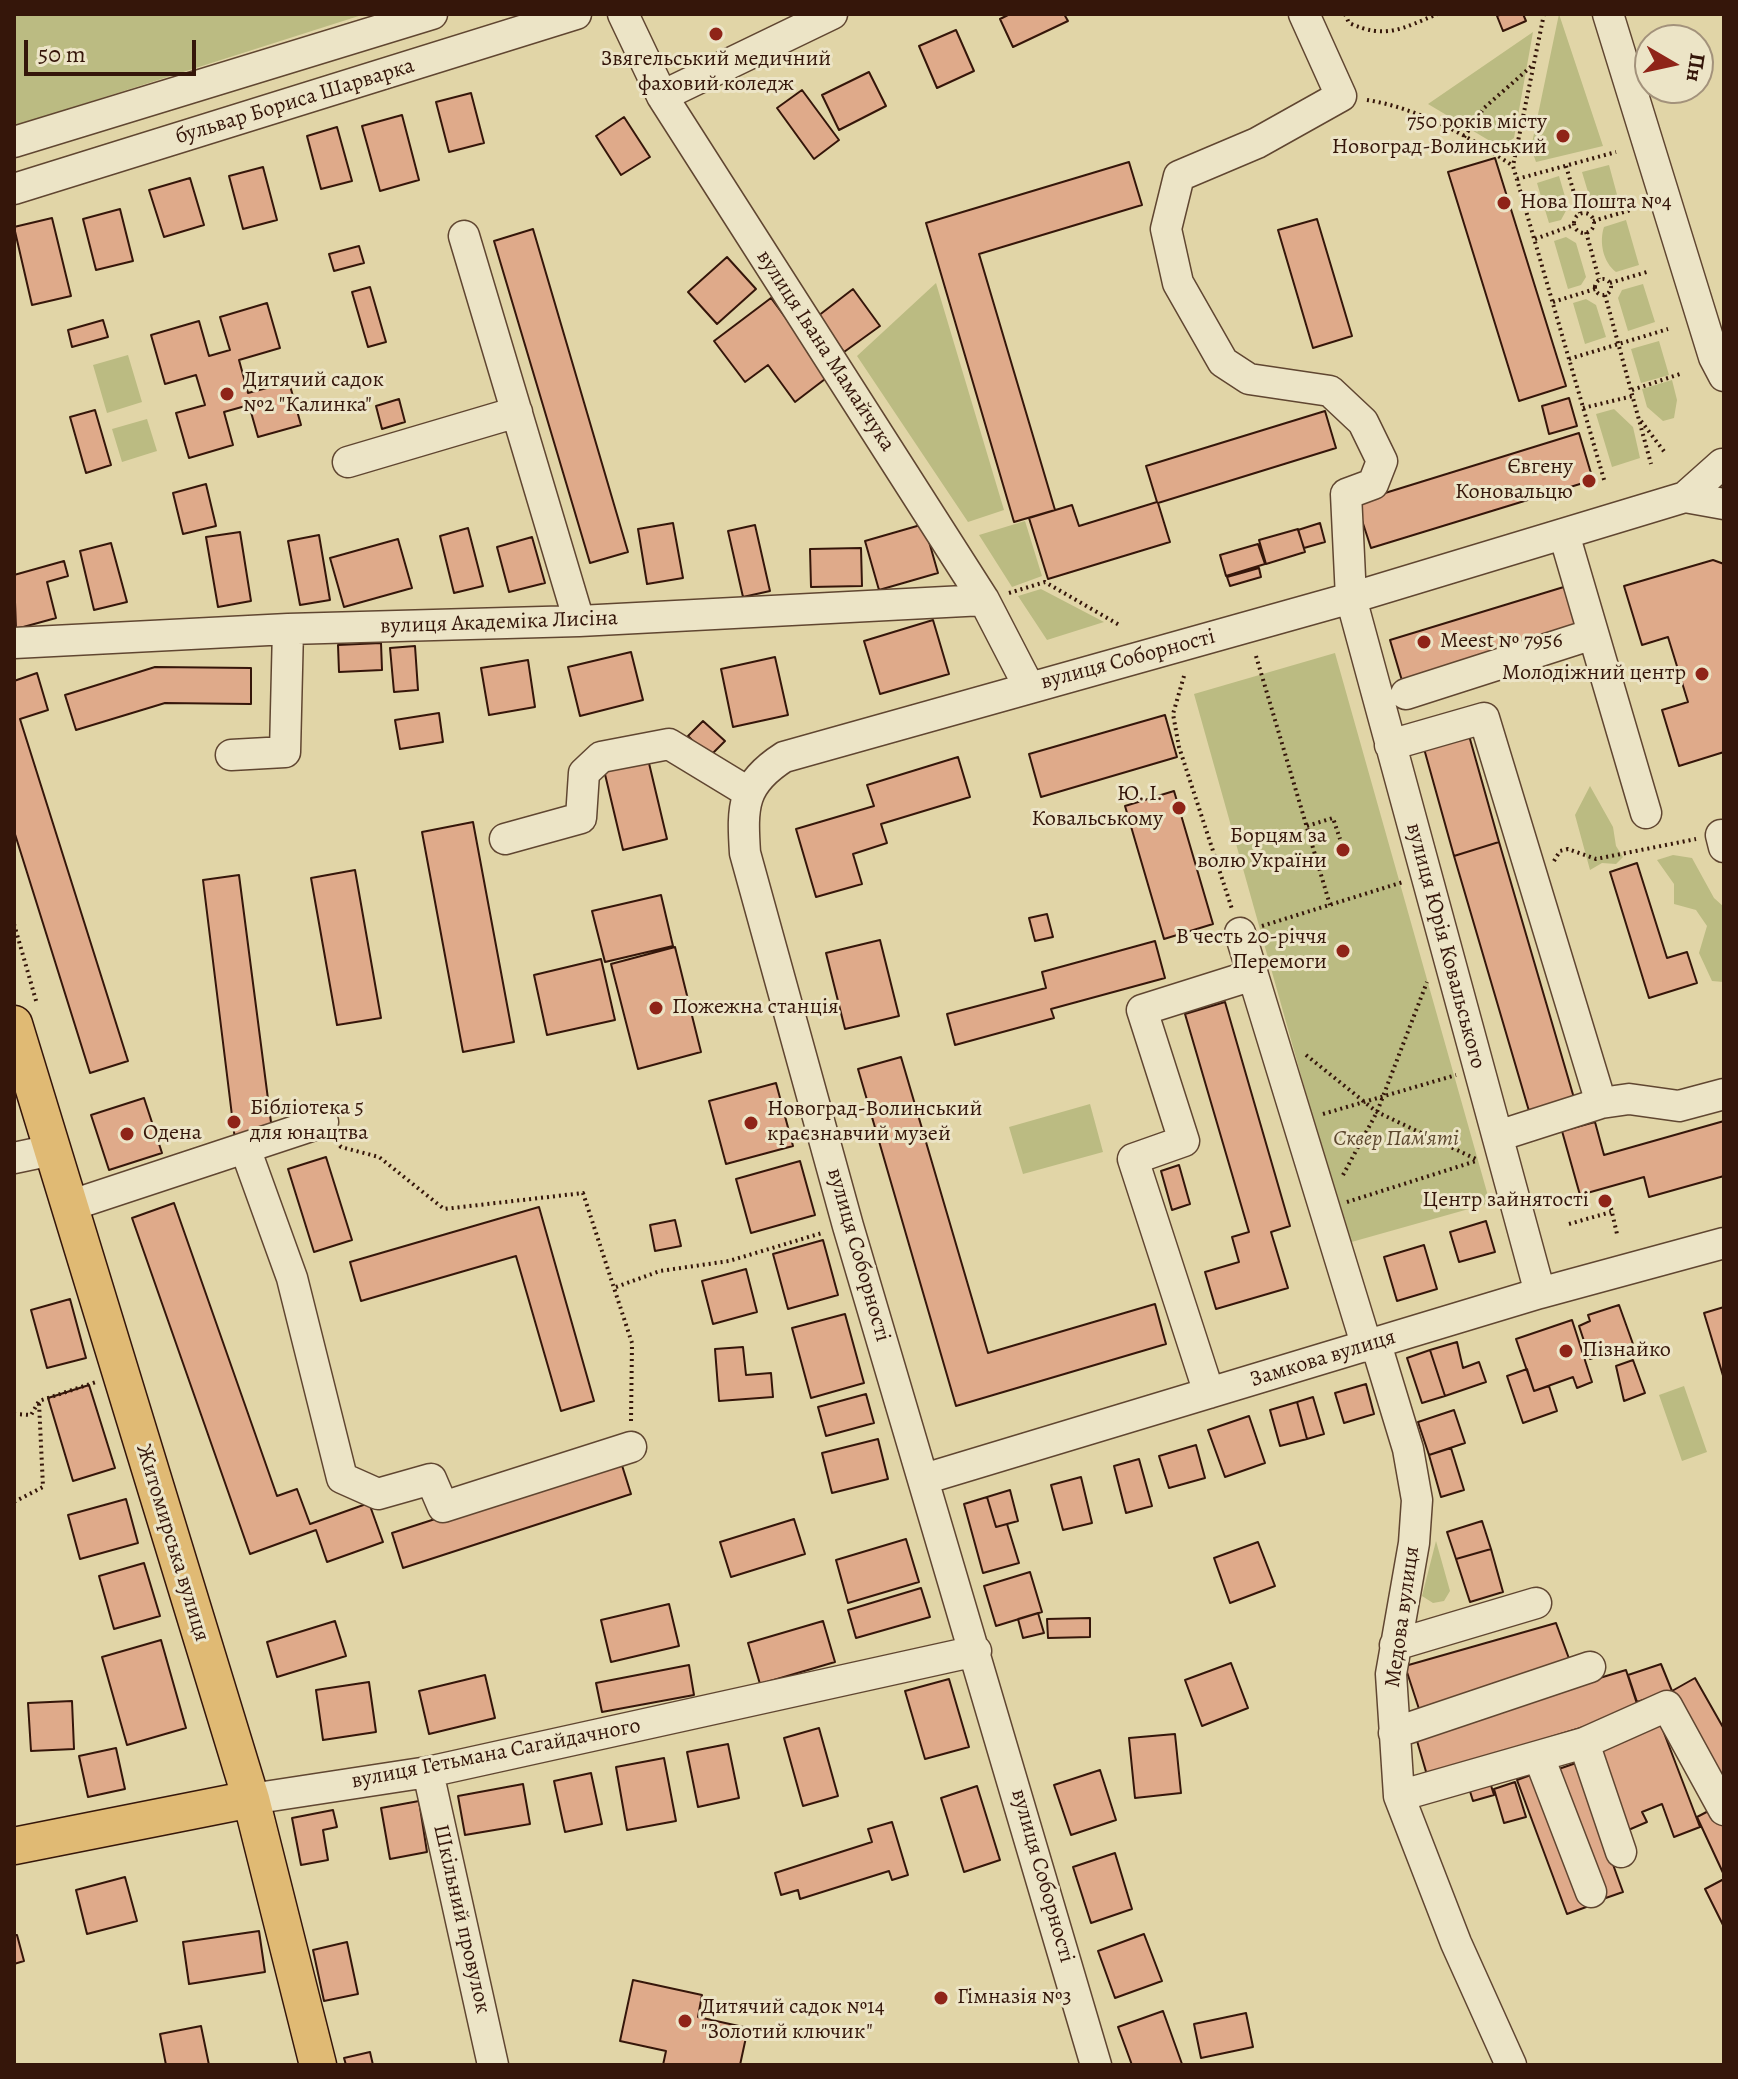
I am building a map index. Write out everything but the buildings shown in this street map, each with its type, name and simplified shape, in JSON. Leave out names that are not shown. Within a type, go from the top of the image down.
[{"type":"main road","name":"Житомирська вулиця","points":[[14,1024],[251,1799],[318,2065]]},
{"type":"main road","name":"вулиця Гетьмана Сагайдачного","points":[[14,1846],[251,1799]]},
{"type":"street","name":"бульвар Бориса Шарварка","points":[[14,142],[432,14]]},
{"type":"street","name":"бульвар Бориса Шарварка","points":[[14,189],[576,14]]},
{"type":"street","name":"вулиця Івана Мамайчука","points":[[623,14],[662,96],[997,597],[1029,687]]},
{"type":"street","points":[[662,96],[832,14]]},
{"type":"street","points":[[1304,14],[1341,96]]},
{"type":"street","points":[[1608,14],[1722,373],[1724,400]]},
{"type":"street","name":"вулиця Юрія Ковальського","points":[[1341,96],[1257,143],[1179,176],[1166,229],[1178,283],[1223,362],[1249,379],[1330,391],[1363,422],[1382,461],[1373,484],[1346,494],[1351,598],[1390,745],[1487,1153],[1540,1293]]},
{"type":"street","points":[[464,236],[579,621]]},
{"type":"street","points":[[348,462],[517,412]]},
{"type":"street","points":[[1723,463],[1719,477],[1724,494]]},
{"type":"street","name":"вулиця Соборності","points":[[1096,2065],[848,1226],[745,853],[743,819],[748,792],[761,772],[784,757],[1351,598],[1685,497],[1723,463]]},
{"type":"street","name":"вулиця Соборності","points":[[1685,497],[1724,504]]},
{"type":"street","points":[[1564,534],[1646,813]]},
{"type":"street","name":"вулиця Академіка Лисіна","points":[[14,643],[288,629],[579,621],[997,597]]},
{"type":"street","points":[[231,755],[285,752],[288,629]]},
{"type":"street","points":[[1406,694],[1593,634]]},
{"type":"street","points":[[1390,745],[1484,718],[1601,1103]]},
{"type":"street","points":[[505,839],[581,818],[584,773],[601,757],[655,746],[669,744],[748,792]]},
{"type":"street","name":"Медова вулиця","points":[[1240,933],[1324,1209],[1408,1449],[1417,1500],[1414,1543],[1391,1674],[1399,1796],[1456,1943],[1511,2065]]},
{"type":"street","points":[[1209,1393],[1133,1159],[1184,1141],[1142,1010],[1253,975]]},
{"type":"street","points":[[1487,1153],[1601,1103],[1629,1099],[1679,1106],[1724,1094]]},
{"type":"street","points":[[69,1206],[323,1122]]},
{"type":"street","points":[[245,1148],[292,1278],[342,1478],[378,1494],[431,1479],[443,1507],[631,1447]]},
{"type":"street","points":[[14,1158],[52,1150]]},
{"type":"street","name":"Замкова вулиця","points":[[924,1479],[1540,1293],[1724,1243]]},
{"type":"street","points":[[1395,1645],[1536,1603]]},
{"type":"street","name":"вулиця Гетьмана Сагайдачного","points":[[251,1799],[428,1772],[976,1651]]},
{"type":"street","points":[[1394,1733],[1590,1667]]},
{"type":"street","points":[[1399,1796],[1584,1743],[1667,1706],[1724,1810]]},
{"type":"street","points":[[1584,1743],[1621,1852]]},
{"type":"street","points":[[1539,1757],[1591,1892]]},
{"type":"street","name":"Шкільний провулок","points":[[428,1772],[493,2065]]},
{"type":"path","points":[[1345,14],[1349,23],[1375,34],[1394,32],[1438,14]]},
{"type":"path","points":[[1544,14],[1513,166],[1605,483]]},
{"type":"path","points":[[1464,137],[1484,108],[1534,64]]},
{"type":"path","points":[[1341,96],[1403,108],[1464,137],[1513,166]]},
{"type":"path","points":[[1517,179],[1616,152]]},
{"type":"path","points":[[1534,239],[1574,225],[1580,213],[1566,166]]},
{"type":"path","points":[[1593,221],[1631,210]]},
{"type":"path","points":[[1574,225],[1579,231],[1586,232],[1592,227],[1593,221],[1587,213],[1580,213]]},
{"type":"path","points":[[1586,232],[1599,279],[1595,289]]},
{"type":"path","points":[[1599,279],[1610,284],[1650,271]]},
{"type":"path","points":[[1605,295],[1609,292],[1610,284]]},
{"type":"path","points":[[1553,302],[1595,289],[1605,295],[1651,464]]},
{"type":"path","points":[[1569,359],[1668,329]]},
{"type":"path","points":[[1583,408],[1683,373]]},
{"type":"path","points":[[1639,419],[1666,454]]},
{"type":"path","points":[[997,597],[1045,582],[1121,626]]},
{"type":"path","points":[[1256,656],[1330,905]]},
{"type":"path","points":[[1184,676],[1173,714],[1179,747],[1240,933],[1396,884]]},
{"type":"path","points":[[1307,826],[1333,818],[1340,839]]},
{"type":"path","points":[[1537,891],[1560,851],[1568,849],[1596,859],[1722,841]]},
{"type":"path","points":[[1324,1209],[1377,1112],[1430,974]]},
{"type":"path","points":[[1303,1052],[1377,1112],[1487,1153]]},
{"type":"path","points":[[1297,1121],[1459,1074]]},
{"type":"path","points":[[323,1122],[341,1147],[379,1157],[444,1209],[583,1193],[632,1343],[631,1447]]},
{"type":"path","points":[[1324,1209],[1487,1153]]},
{"type":"path","points":[[1569,1224],[1611,1210],[1617,1234]]},
{"type":"path","points":[[616,1287],[660,1271],[729,1261],[848,1226]]},
{"type":"path","points":[[14,1414],[31,1415],[39,1401],[121,1374]]},
{"type":"path","points":[[14,1502],[43,1487],[39,1401]]},
{"type":"green space","points":[[14,14],[365,14],[14,126]]},
{"type":"green space","points":[[1559,14],[1603,146],[1536,162],[1531,148]]},
{"type":"green space","points":[[1533,32],[1514,138],[1500,147],[1428,104]]},
{"type":"green space","points":[[1609,165],[1619,202],[1599,207],[1591,202],[1582,172]]},
{"type":"green space","points":[[1559,176],[1568,207],[1561,220],[1549,223],[1537,183]]},
{"type":"green space","points":[[1626,220],[1639,265],[1616,272],[1605,257],[1602,245],[1604,227]]},
{"type":"green space","points":[[1566,237],[1576,243],[1586,277],[1581,285],[1568,289],[1554,241]]},
{"type":"green space","points":[[936,283],[1004,510],[968,522],[857,356]]},
{"type":"green space","points":[[1643,284],[1655,322],[1628,331],[1618,298],[1622,290]]},
{"type":"green space","points":[[1586,299],[1596,305],[1606,337],[1585,344],[1573,303]]},
{"type":"green space","points":[[1659,341],[1669,375],[1641,383],[1631,349]]},
{"type":"green space","points":[[128,355],[142,402],[107,413],[93,365]]},
{"type":"green space","points":[[1672,380],[1677,400],[1674,418],[1663,421],[1647,407],[1642,389]]},
{"type":"green space","points":[[1614,409],[1633,427],[1640,458],[1612,467],[1596,414]]},
{"type":"green space","points":[[147,419],[157,451],[122,462],[112,429]]},
{"type":"green space","points":[[1025,521],[1042,576],[1012,587],[979,535]]},
{"type":"green space","points":[[1041,589],[1104,622],[1047,640],[1018,596]]},
{"type":"green space","name":"Сквер Пам'яті","points":[[1335,653],[1490,1203],[1348,1243],[1194,694]]},
{"type":"green space","points":[[1590,786],[1613,827],[1616,846],[1623,857],[1616,864],[1602,863],[1590,870],[1575,815]]},
{"type":"green space","points":[[1673,855],[1692,858],[1714,898],[1724,907],[1724,982],[1712,981],[1699,953],[1707,926],[1696,910],[1674,904],[1674,884],[1657,860]]},
{"type":"green space","points":[[1090,1104],[1103,1152],[1023,1174],[1009,1127]]},
{"type":"green space","points":[[1684,1386],[1707,1452],[1682,1461],[1659,1395]]},
{"type":"green space","points":[[1436,1541],[1450,1591],[1444,1601],[1433,1603],[1422,1596]]},
{"type":"place","name":"Звягельський медичний фаховий коледж","points":[[716,34]]},
{"type":"place","name":"750 років місту Новоград-Волинський","points":[[1563,136]]},
{"type":"place","name":"Нова Пошта №4","points":[[1504,203]]},
{"type":"place","name":"Дитячий садок №2 \"Калинка\"","points":[[227,394]]},
{"type":"place","name":"Євгену Коновальцю","points":[[1589,481]]},
{"type":"place","name":"Meest № 7956","points":[[1424,642]]},
{"type":"place","name":"Молодіжний центр","points":[[1702,674]]},
{"type":"place","name":"Ю. І. Ковальському","points":[[1179,808]]},
{"type":"place","name":"Борцям за волю України","points":[[1343,850]]},
{"type":"place","name":"В честь 20-річчя Перемоги","points":[[1343,951]]},
{"type":"place","name":"Пожежна станція","points":[[656,1008]]},
{"type":"place","name":"Бібліотека 5 для юнацтва","points":[[234,1122]]},
{"type":"place","name":"Новоград-Волинський краєзнавчий музей","points":[[751,1123]]},
{"type":"place","name":"Одена","points":[[127,1134]]},
{"type":"place","name":"Центр зайнятості","points":[[1605,1201]]},
{"type":"place","name":"Пізнайко","points":[[1566,1351]]},
{"type":"place","name":"Гімназія №3","points":[[941,1998]]},
{"type":"place","name":"Дитячий садок №14 \"Золотий ключик\"","points":[[685,2021]]}]
